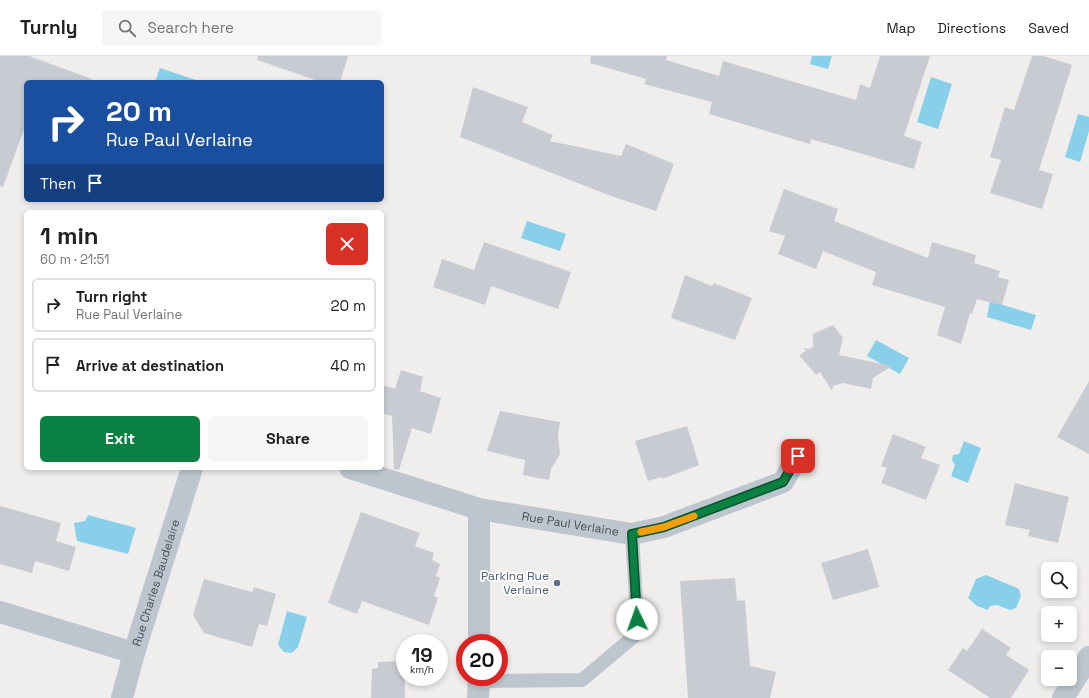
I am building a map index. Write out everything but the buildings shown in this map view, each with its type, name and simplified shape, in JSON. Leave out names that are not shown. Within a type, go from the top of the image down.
[{"type":"street","name":"Rue Paul Verlaine","points":[[356,470],[479,509],[632,534],[664,527],[783,482],[798,456]]},
{"type":"street","name":"Rue Charles Baudelaire","points":[[122,698],[134,653],[191,470]]},
{"type":"street","points":[[479,509],[479,634]]},
{"type":"street","points":[[0,612],[134,653]]},
{"type":"street","points":[[1063,698],[1089,657]]},
{"type":"lane","points":[[508,684],[582,680],[638,633],[632,534]]},
{"type":"water","points":[[812,56],[832,56],[828,69],[810,64]]},
{"type":"water","points":[[160,68],[196,80],[156,80]]},
{"type":"water","points":[[931,77],[952,84],[938,129],[917,122]]},
{"type":"water","points":[[1078,114],[1089,117],[1089,131],[1080,162],[1065,157]]},
{"type":"water","points":[[527,221],[566,234],[560,251],[521,238]]},
{"type":"water","points":[[990,301],[1036,315],[1031,330],[987,317]]},
{"type":"water","points":[[876,340],[909,358],[900,374],[867,356]]},
{"type":"water","points":[[964,441],[981,448],[968,483],[951,476],[955,465],[952,460],[953,455],[959,454]]},
{"type":"water","points":[[88,515],[136,528],[128,554],[77,541],[74,523],[85,521]]},
{"type":"water","points":[[986,575],[1019,589],[1021,596],[1016,608],[1010,610],[997,605],[990,606],[988,610],[977,606],[968,598],[976,579]]},
{"type":"water","points":[[287,611],[307,617],[298,647],[292,653],[284,652],[278,645]]},
{"type":"slow traffic","points":[[641,532],[664,527],[694,516]]},
{"type":"place","name":"Parking Rue Verlaine","points":[[557,583]]},
{"type":"route","points":[[637,619],[632,534],[664,527],[783,482],[798,456]]}]
